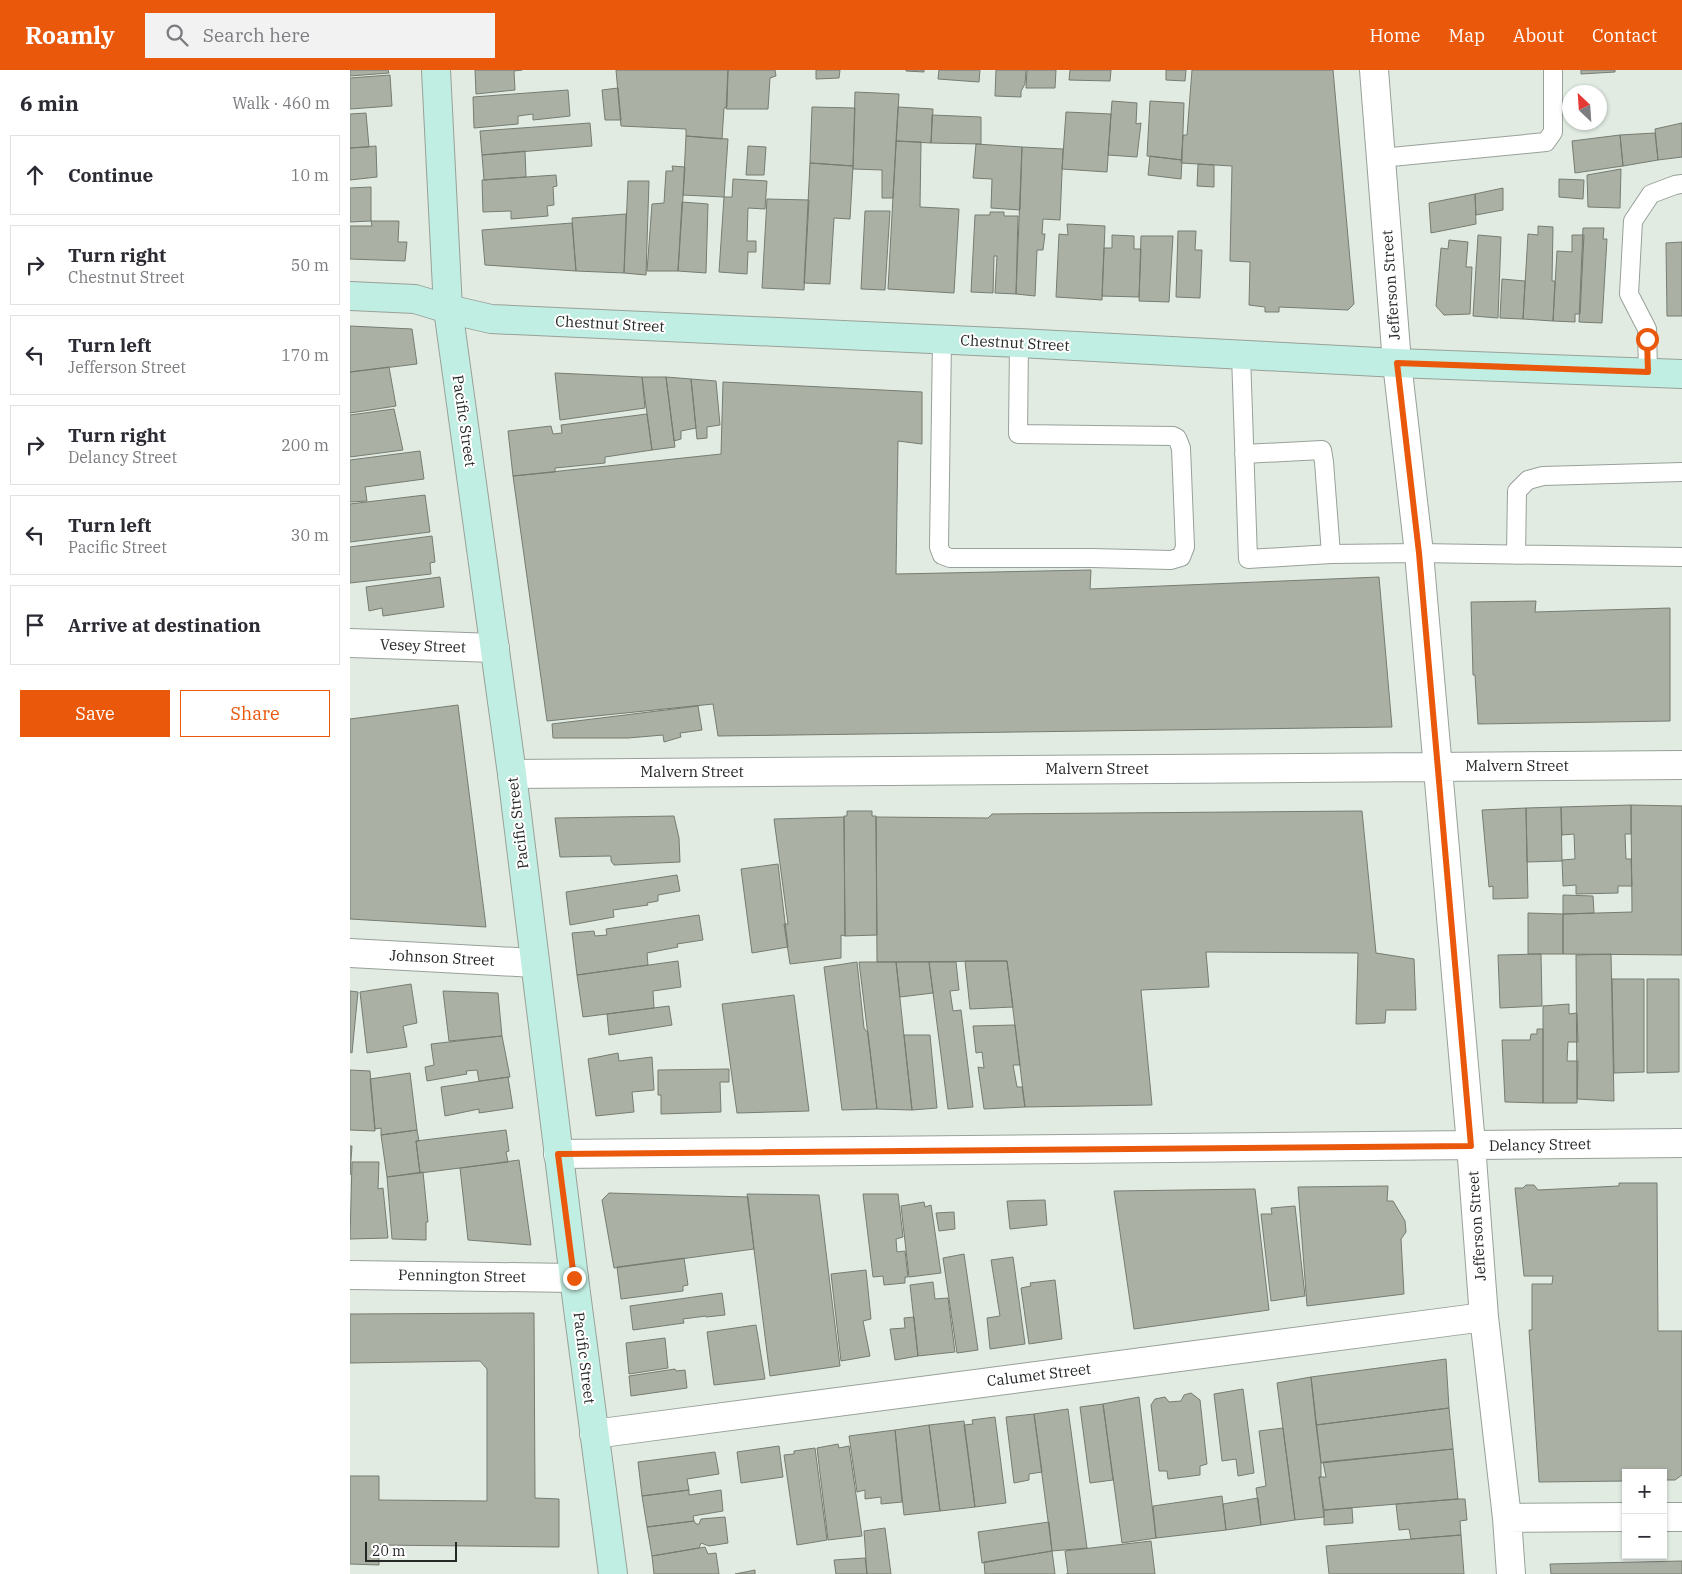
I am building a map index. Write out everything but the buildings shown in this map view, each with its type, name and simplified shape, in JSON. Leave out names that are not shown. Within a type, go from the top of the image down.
[{"type":"street","name":"Pacific Street","points":[[436,70],[448,309],[512,774],[558,1154],[613,1574]]},
{"type":"street","name":"Jefferson Street","points":[[1377,70],[1381,158],[1397,363],[1419,553],[1471,1146],[1484,1317],[1507,1518],[1511,1574]]},
{"type":"street","name":"Chestnut Street","points":[[350,296],[415,299],[491,319],[1019,343],[1397,363],[1682,374]]},
{"type":"street","name":"Vesey Street","points":[[350,643],[495,648]]},
{"type":"street","name":"Malvern Street","points":[[512,774],[1682,765]]},
{"type":"street","name":"Johnson Street","points":[[350,953],[534,963]]},
{"type":"street","name":"Delancy Street","points":[[558,1154],[1682,1143]]},
{"type":"street","name":"Pennington Street","points":[[350,1275],[574,1278]]},
{"type":"street","name":"Calumet Street","points":[[594,1434],[1484,1317]]},
{"type":"street","points":[[1667,1517],[1682,1517]]},
{"type":"street","points":[[1507,1518],[1622,1518]]},
{"type":"lane","points":[[1381,158],[1546,142],[1553,132],[1553,70]]},
{"type":"lane","points":[[1648,372],[1647,329],[1629,294],[1633,221],[1652,194],[1682,184]]},
{"type":"lane","points":[[942,340],[939,547],[942,555],[950,558],[1171,560],[1181,557],[1185,547],[1181,448],[1177,438],[1173,436],[1018,434],[1019,343]]},
{"type":"lane","points":[[1241,355],[1248,559],[1331,554],[1419,553],[1682,556]]},
{"type":"lane","points":[[1244,454],[1322,450],[1331,554]]},
{"type":"lane","points":[[1516,555],[1517,491],[1528,480],[1543,476],[1682,472]]},
{"type":"route","points":[[574,1278],[558,1154],[1471,1146],[1419,553],[1397,363],[1648,372],[1647,339]]}]
